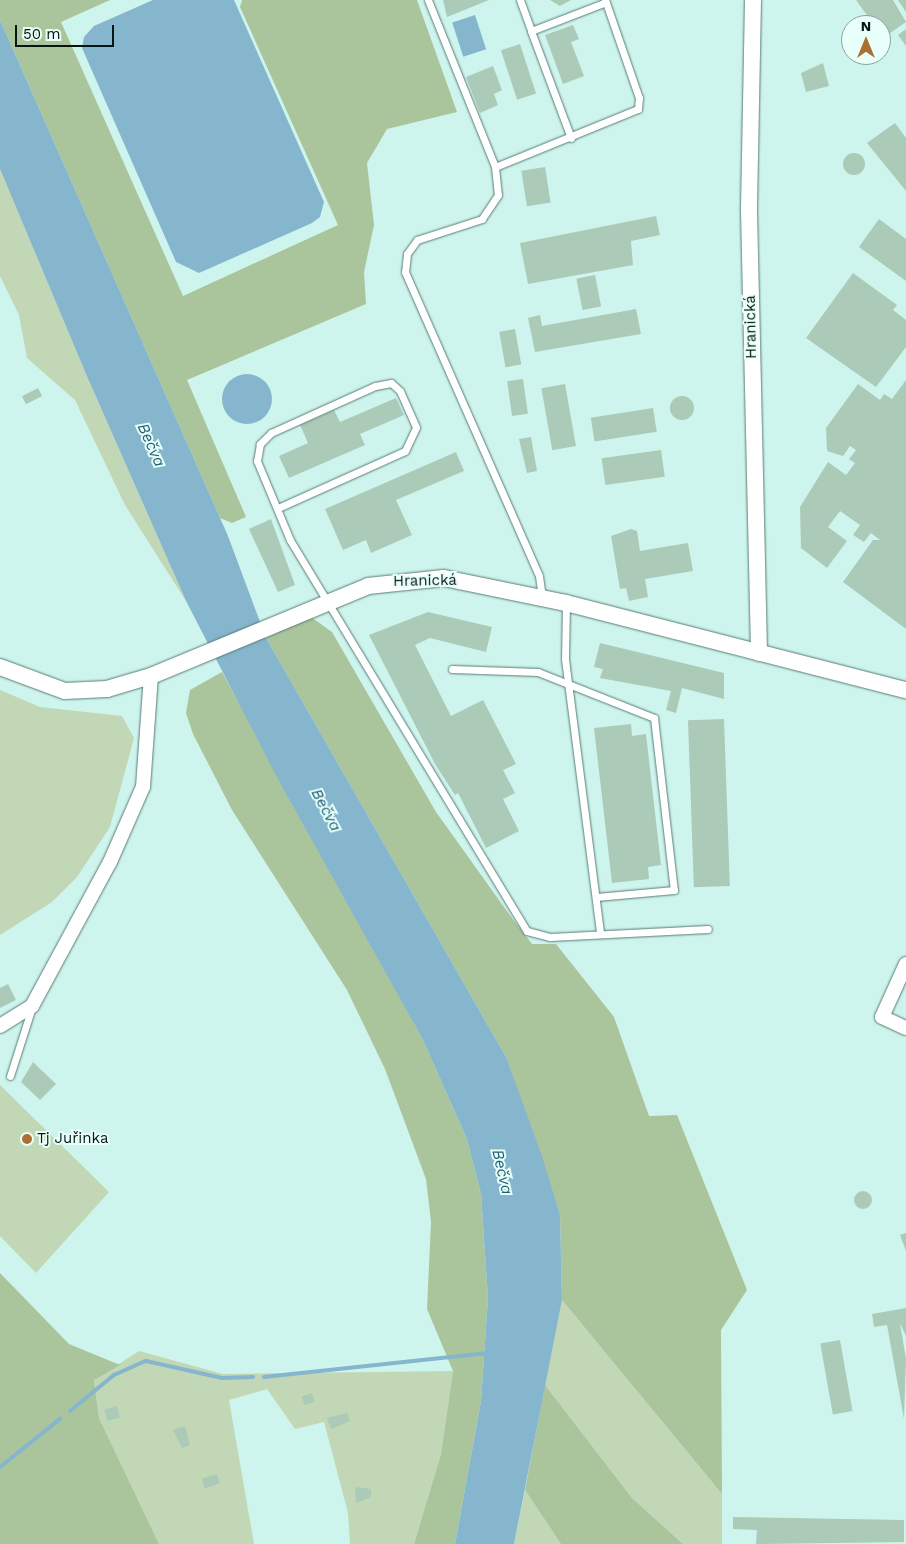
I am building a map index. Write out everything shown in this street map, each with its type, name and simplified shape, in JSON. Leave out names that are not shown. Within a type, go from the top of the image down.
[{"type":"street","name":"Hranická","points":[[753,0],[749,211],[759,654]]},
{"type":"street","name":"Hranická","points":[[0,667],[25,680],[65,691],[107,689],[151,676],[324,601],[382,583],[433,578],[542,597],[759,654],[906,690]]},
{"type":"street","points":[[0,1026],[32,1006],[110,862],[143,787],[151,676]]},
{"type":"street","points":[[906,964],[882,1017],[906,1028]]},
{"type":"lane","points":[[428,0],[494,167],[498,195],[487,216],[417,240],[407,254],[405,272],[539,576],[542,597]]},
{"type":"lane","points":[[520,0],[571,138]]},
{"type":"lane","points":[[494,167],[571,138],[638,108],[639,98],[606,1],[531,31]]},
{"type":"lane","points":[[278,508],[405,451],[416,427],[400,391],[384,382],[271,433],[260,444],[257,462],[290,540],[324,601],[523,926],[538,936],[708,928]]},
{"type":"lane","points":[[566,603],[569,684],[600,933]]},
{"type":"lane","points":[[452,668],[538,672],[654,718],[674,890],[596,897]]},
{"type":"lane","points":[[10,1076],[32,1006]]},
{"type":"green space","points":[[0,0],[110,0],[61,22],[183,296],[338,225],[240,7],[242,0],[417,0],[457,112],[387,129],[367,163],[374,225],[364,272],[366,304],[187,380],[246,517],[232,523],[220,518],[0,20]]},
{"type":"green space","points":[[0,169],[86,374],[186,601],[125,505],[75,400],[27,358],[19,315],[0,276]]},
{"type":"green space","points":[[311,617],[332,632],[436,812],[509,914],[532,944],[556,944],[614,1017],[649,1116],[677,1115],[747,1290],[721,1330],[722,1494],[562,1300],[560,1215],[506,1057],[266,638]]},
{"type":"green space","points":[[222,672],[422,1038],[467,1139],[481,1194],[488,1298],[481,1401],[455,1544],[414,1544],[441,1454],[453,1371],[427,1309],[431,1222],[426,1179],[385,1069],[347,990],[232,810],[193,734],[186,713],[190,690]]},
{"type":"green space","points":[[0,690],[40,707],[122,716],[134,738],[110,827],[77,877],[52,902],[0,935]]},
{"type":"green space","name":"Tj Juřinka","points":[[0,1085],[109,1192],[36,1273],[0,1236]]},
{"type":"green space","points":[[0,1273],[69,1344],[120,1365],[94,1380],[99,1418],[159,1544],[0,1544]]},
{"type":"green space","points":[[562,1300],[722,1494],[722,1544],[683,1544],[632,1498],[545,1385]]},
{"type":"green space","points":[[139,1351],[223,1374],[453,1371],[441,1454],[414,1544],[350,1544],[348,1513],[324,1422],[295,1429],[267,1389],[229,1400],[254,1544],[159,1544],[99,1418],[94,1380]]},
{"type":"green space","points":[[545,1385],[632,1498],[683,1544],[561,1544],[525,1490]]},
{"type":"green space","points":[[525,1490],[561,1544],[514,1544]]},
{"type":"water","points":[[153,0],[234,0],[324,202],[320,217],[312,223],[199,273],[176,262],[82,48],[84,37],[94,26]]},
{"type":"water","points":[[475,15],[486,49],[463,57],[452,22]]},
{"type":"water","name":"Bečva","points":[[0,20],[228,536],[266,638],[506,1057],[541,1153],[560,1215],[562,1300],[514,1544],[455,1544],[481,1401],[488,1298],[481,1194],[467,1139],[422,1038],[279,781],[186,601],[86,374],[0,169]]},
{"type":"water","points":[[242,374],[252,374],[265,381],[272,394],[272,404],[265,417],[252,424],[242,424],[233,420],[226,413],[222,404],[222,394],[226,385],[233,378]]},
{"type":"building","points":[[443,0],[489,0],[447,17]]},
{"type":"building","points":[[550,0],[571,0],[560,6]]},
{"type":"building","points":[[856,0],[893,0],[906,22],[891,32],[891,15],[867,15]]},
{"type":"building","points":[[898,0],[906,0],[906,12]]},
{"type":"building","points":[[573,25],[579,39],[571,42],[584,76],[563,84],[545,35]]},
{"type":"building","points":[[906,29],[906,46],[898,35]]},
{"type":"building","points":[[520,44],[536,93],[517,100],[501,50]]},
{"type":"building","points":[[823,63],[829,86],[806,92],[801,73]]},
{"type":"building","points":[[493,66],[502,90],[494,94],[498,105],[480,113],[466,77]]},
{"type":"building","points":[[895,123],[906,138],[906,191],[867,143]]},
{"type":"building","points":[[854,153],[862,156],[865,164],[862,172],[854,175],[846,172],[843,164],[846,156]]},
{"type":"building","points":[[545,167],[551,203],[527,206],[521,171]]},
{"type":"building","points":[[656,216],[660,235],[631,241],[633,265],[528,284],[520,243]]},
{"type":"building","points":[[879,219],[906,239],[906,281],[859,247]]},
{"type":"building","points":[[853,273],[897,305],[893,310],[906,320],[906,347],[876,387],[806,338]]},
{"type":"building","points":[[595,275],[601,306],[582,310],[576,279]]},
{"type":"building","points":[[636,309],[641,334],[535,352],[528,318],[540,315],[542,326]]},
{"type":"building","points":[[515,329],[521,364],[505,367],[499,332]]},
{"type":"building","points":[[523,379],[528,414],[512,416],[507,381]]},
{"type":"building","points":[[906,380],[906,629],[843,582],[873,540],[880,540],[871,533],[864,542],[853,535],[860,525],[840,511],[828,527],[847,541],[827,568],[801,548],[800,507],[828,462],[846,475],[855,463],[849,459],[856,450],[850,446],[843,456],[827,451],[826,428],[858,384],[880,400],[884,394],[892,399]]},
{"type":"building","points":[[565,384],[576,446],[552,450],[541,388]]},
{"type":"building","points":[[38,388],[42,396],[26,404],[22,396]]},
{"type":"building","points":[[682,396],[690,400],[694,408],[690,416],[682,420],[674,416],[670,408],[674,400]]},
{"type":"building","points":[[396,398],[404,415],[360,434],[365,445],[289,478],[279,456],[308,443],[300,425],[334,410],[340,422]]},
{"type":"building","points":[[653,408],[657,432],[595,442],[591,418]]},
{"type":"building","points":[[531,437],[537,471],[527,473],[519,439]]},
{"type":"building","points":[[661,450],[665,477],[605,485],[602,458]]},
{"type":"building","points":[[456,452],[464,471],[396,500],[412,535],[371,553],[366,540],[343,550],[325,509]]},
{"type":"building","points":[[271,519],[295,585],[278,592],[249,529]]},
{"type":"building","points":[[631,529],[637,531],[640,551],[688,543],[693,571],[645,579],[648,597],[629,601],[626,588],[620,589],[611,536]]},
{"type":"building","points":[[428,612],[492,627],[486,652],[430,638],[415,645],[451,716],[483,700],[516,764],[503,770],[515,793],[503,799],[519,831],[486,848],[458,793],[455,795],[435,764],[369,635]]},
{"type":"building","points":[[600,643],[724,673],[724,699],[682,688],[676,713],[666,710],[671,691],[600,678],[603,669],[594,667]]},
{"type":"building","points":[[724,719],[730,886],[694,887],[688,720]]},
{"type":"building","points":[[631,724],[632,736],[646,734],[661,865],[648,867],[649,879],[612,883],[594,728]]},
{"type":"building","points":[[8,984],[16,1000],[0,1008],[0,988]]},
{"type":"building","points":[[33,1062],[56,1084],[40,1100],[21,1082]]},
{"type":"building","points":[[859,1191],[867,1191],[872,1196],[870,1207],[859,1209],[854,1204],[854,1196]]},
{"type":"building","points":[[906,1233],[906,1251],[900,1235]]},
{"type":"building","points":[[906,1308],[906,1336],[900,1323],[906,1359],[904,1419],[887,1325],[874,1327],[872,1314]]},
{"type":"building","points":[[840,1340],[853,1411],[833,1414],[820,1343]]},
{"type":"building","points":[[312,1393],[315,1402],[304,1405],[302,1396]]},
{"type":"building","points":[[117,1406],[120,1418],[107,1421],[104,1409]]},
{"type":"building","points":[[347,1413],[350,1421],[331,1429],[327,1418]]},
{"type":"building","points":[[185,1426],[190,1445],[182,1448],[173,1430]]},
{"type":"building","points":[[217,1474],[220,1484],[205,1488],[202,1479]]},
{"type":"building","points":[[355,1487],[371,1489],[371,1497],[356,1503]]},
{"type":"building","points":[[733,1517],[904,1520],[904,1542],[756,1544],[757,1530],[733,1529]]},
{"type":"waterway","points":[[264,1377],[488,1353]]},
{"type":"waterway","points":[[70,1411],[114,1375],[146,1361],[222,1378],[253,1377]]},
{"type":"waterway","points":[[0,1467],[60,1419]]},
{"type":"place","name":"Tj Juřinka","points":[[27,1139]]}]
